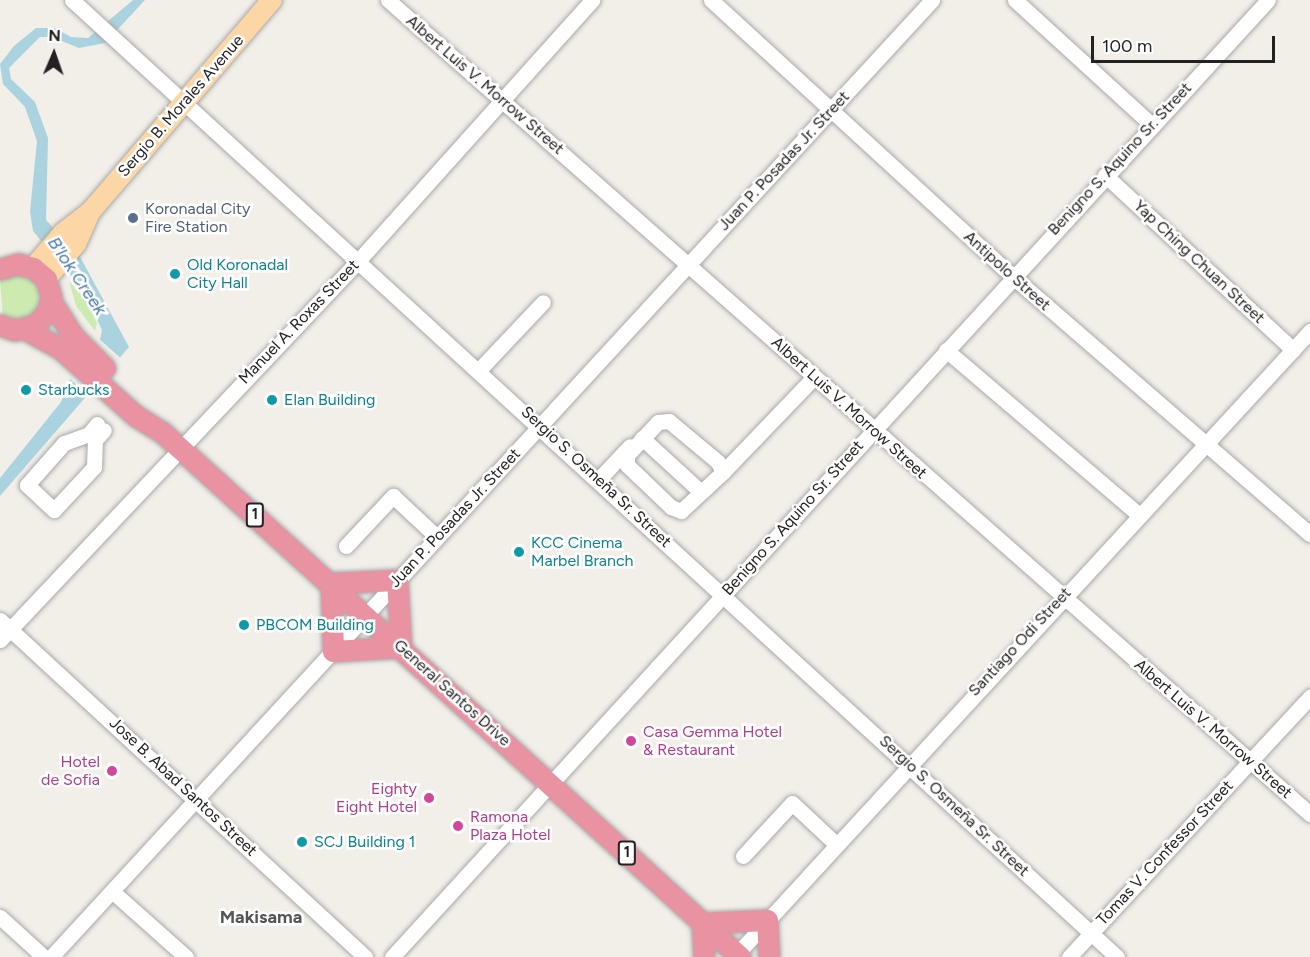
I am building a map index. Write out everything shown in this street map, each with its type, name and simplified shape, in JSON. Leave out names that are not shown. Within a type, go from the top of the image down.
[{"type":"highway","name":"1","points":[[9,329],[40,321],[51,301],[28,265]]},
{"type":"highway","name":"General Santos Drive","points":[[51,301],[81,355],[119,390],[136,416],[162,432],[367,615],[737,956]]},
{"type":"highway","name":"General Santos Drive","points":[[9,329],[81,355]]},
{"type":"highway","points":[[397,580],[402,647],[333,651],[331,583],[397,580]]},
{"type":"highway","points":[[704,957],[702,923],[767,920],[769,957]]},
{"type":"main road","name":"Sergio B. Morales Avenue","points":[[28,265],[70,238],[272,0]]},
{"type":"street","name":"Sergio S. Osmeña Sr. Street","points":[[72,0],[599,479],[1117,957]]},
{"type":"street","name":"Albert Luis V. Morrow Street","points":[[388,0],[1310,814]]},
{"type":"street","name":"Manuel A. Roxas Street","points":[[3,629],[358,261],[592,0]]},
{"type":"street","name":"Antipolo Street","points":[[711,0],[1011,276],[1205,446],[1310,534]]},
{"type":"street","name":"Juan P. Posadas Jr. Street","points":[[51,957],[932,0]]},
{"type":"street","points":[[1015,0],[1152,125]]},
{"type":"street","name":"Benigno S. Aquino Sr. Street","points":[[392,957],[1011,276],[1268,0]]},
{"type":"street","name":"Yap Ching Chuan Street","points":[[1105,175],[1293,350]]},
{"type":"street","points":[[479,370],[543,302]]},
{"type":"street","name":"Santiago Odi Street","points":[[737,956],[767,920],[1062,596],[1205,446],[1310,331]]},
{"type":"street","points":[[946,350],[1139,515]]},
{"type":"street","points":[[658,422],[627,455],[627,465],[671,507],[681,511],[814,377]]},
{"type":"street","points":[[599,479],[651,423],[658,422],[669,422],[718,462],[723,471]]},
{"type":"street","points":[[101,427],[95,440],[94,467],[54,510],[27,485],[64,443],[101,427]]},
{"type":"street","points":[[642,438],[701,492]]},
{"type":"street","points":[[346,546],[393,496],[437,537]]},
{"type":"street","name":"Jose B. Abad Santos Street","points":[[3,629],[197,799],[365,957]]},
{"type":"street","name":"Tomas V. Confessor Street","points":[[1069,957],[1310,697]]},
{"type":"street","points":[[743,856],[792,803],[836,844]]},
{"type":"street","points":[[113,892],[186,957]]},
{"type":"street","points":[[0,917],[44,957]]},
{"type":"green space","points":[[25,274],[38,285],[42,301],[34,315],[18,322],[3,317],[0,281],[8,275]]},
{"type":"green space","points":[[69,281],[86,300],[97,323],[95,331],[76,306]]},
{"type":"water","name":"B'lok Creek","points":[[133,0],[145,0],[105,43],[79,48],[52,37],[40,37],[9,68],[11,79],[35,102],[48,138],[46,220],[79,255],[129,347],[0,496],[0,478],[61,402],[72,375],[99,344],[102,330],[83,290],[33,231],[30,211],[37,141],[25,107],[3,84],[0,64],[14,46],[36,28],[55,28],[71,37],[88,38]]},
{"type":"pier","points":[[98,338],[124,361],[91,398],[68,377]]},
{"type":"place","name":"Koronadal City Fire Station","points":[[133,218]]},
{"type":"place","name":"Old Koronadal City Hall","points":[[175,274]]},
{"type":"place","name":"Starbucks","points":[[26,390]]},
{"type":"place","name":"Elan Building","points":[[272,400]]},
{"type":"place","name":"KCC Cinema Marbel Branch","points":[[519,552]]},
{"type":"place","name":"PBCOM Building","points":[[244,625]]},
{"type":"place","name":"Casa Gemma Hotel & Restaurant","points":[[631,741]]},
{"type":"place","name":"Hotel de Sofia","points":[[112,771]]},
{"type":"place","name":"Eighty Eight Hotel","points":[[429,798]]},
{"type":"place","name":"Ramona Plaza Hotel","points":[[458,826]]},
{"type":"place","name":"SCJ Building 1","points":[[302,842]]},
{"type":"district","name":"Makisama","points":[[261,917]]}]
